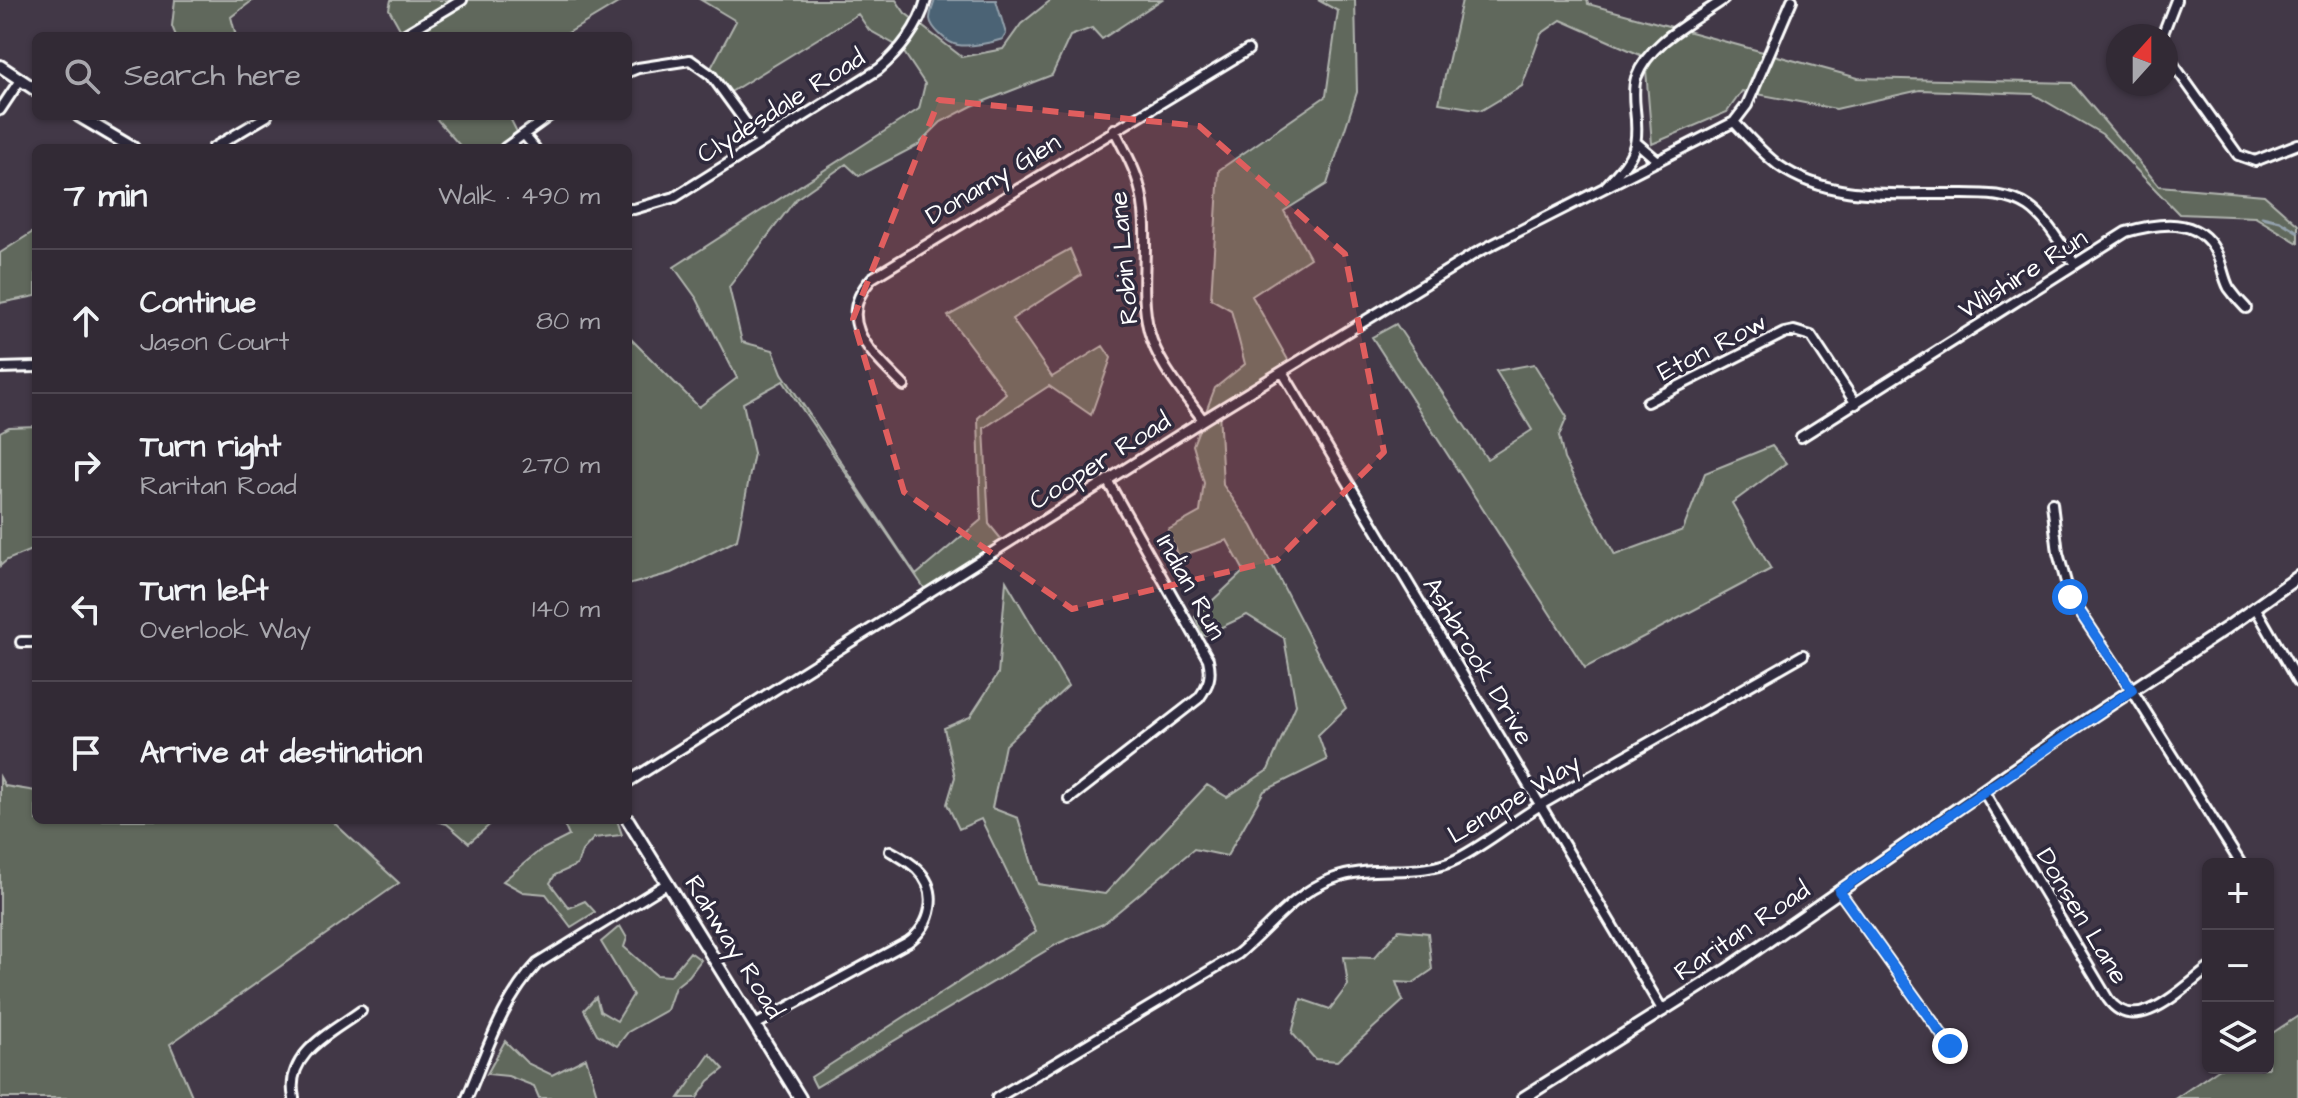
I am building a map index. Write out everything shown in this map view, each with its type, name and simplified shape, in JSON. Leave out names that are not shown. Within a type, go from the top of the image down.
[{"type":"street","points":[[409,32],[462,0]]},
{"type":"street","name":"Clydesdale Road","points":[[632,209],[675,197],[879,69],[894,56],[913,29],[926,0]]},
{"type":"street","points":[[1658,161],[1637,143],[1633,94],[1635,81],[1644,63],[1670,37],[1723,0]]},
{"type":"street","points":[[1792,0],[1747,105],[1734,122],[1766,155],[1795,176],[1814,184],[1855,192],[2005,197],[2021,203],[2041,218],[2075,264]]},
{"type":"street","points":[[2167,24],[2176,0]]},
{"type":"street","name":"Donamy Glen","points":[[904,386],[871,352],[857,327],[858,301],[868,282],[880,271],[1248,50]]},
{"type":"street","points":[[632,70],[690,60],[711,75],[760,142]]},
{"type":"street","points":[[0,66],[32,88]]},
{"type":"street","points":[[2178,71],[2238,155],[2255,161],[2298,144]]},
{"type":"street","points":[[0,110],[20,80]]},
{"type":"street","points":[[86,120],[126,144]]},
{"type":"street","points":[[220,144],[260,120]]},
{"type":"street","points":[[511,144],[544,120]]},
{"type":"street","name":"Cooper Road","points":[[632,779],[1203,420],[1476,253],[1734,122]]},
{"type":"street","name":"Robin Lane","points":[[1114,129],[1140,187],[1145,309],[1150,332],[1158,358],[1203,420]]},
{"type":"street","points":[[524,135],[532,144]]},
{"type":"street","name":"Cooper Road","points":[[1602,190],[1626,164],[1637,143]]},
{"type":"street","name":"Wilshire Run","points":[[1801,437],[2126,232],[2157,224],[2192,228],[2216,252],[2229,288],[2246,308]]},
{"type":"street","name":"Eton Row","points":[[1647,402],[1784,333],[1794,331],[1811,336],[1856,404]]},
{"type":"street","points":[[0,368],[32,367]]},
{"type":"street","name":"Ashbrook Drive","points":[[1283,373],[1663,1011]]},
{"type":"street","name":"Indian Run","points":[[1069,799],[1199,698],[1209,684],[1211,672],[1208,659],[1107,480]]},
{"type":"street","points":[[2052,503],[2058,553],[2070,597],[2237,858]]},
{"type":"street","name":"Raritan Road","points":[[1523,1098],[1663,1011],[2298,577]]},
{"type":"street","points":[[2255,607],[2298,682]]},
{"type":"street","points":[[21,642],[32,642]]},
{"type":"street","name":"Lenape Way","points":[[997,1098],[1238,954],[1288,906],[1331,879],[1371,871],[1438,867],[1458,859],[1540,805],[1803,655]]},
{"type":"street","name":"Donsen Lane","points":[[1984,792],[2108,999],[2119,1011],[2131,1015],[2147,1012],[2202,973]]},
{"type":"street","name":"Rahway Road","points":[[631,824],[800,1098]]},
{"type":"street","points":[[757,1024],[908,942],[922,929],[931,902],[927,884],[916,868],[890,851]]},
{"type":"street","points":[[467,1098],[508,1000],[537,964],[668,883]]},
{"type":"street","points":[[1839,891],[1950,1046]]},
{"type":"street","points":[[294,1098],[292,1079],[303,1054],[361,1011]]},
{"type":"highlighted area","points":[[939,100],[1199,126],[1345,254],[1384,452],[1277,560],[1072,609],[904,492],[853,319]]},
{"type":"shaded area","points":[[175,0],[253,0],[231,17],[235,32],[174,32],[172,26]]},
{"type":"shaded area","points":[[391,0],[623,0],[570,32],[402,32],[389,9]]},
{"type":"shaded area","points":[[701,0],[896,0],[905,13],[962,57],[1003,49],[1021,24],[1051,0],[1161,0],[1102,39],[1092,28],[1070,36],[1052,75],[972,106],[941,122],[918,145],[859,176],[846,164],[796,199],[729,287],[742,342],[773,350],[782,373],[916,575],[981,520],[978,418],[1006,393],[948,316],[1070,249],[1081,275],[1012,319],[1052,377],[1103,346],[1111,358],[1091,415],[1049,386],[984,428],[989,524],[1006,545],[929,595],[783,381],[743,403],[754,453],[737,540],[671,573],[632,584],[632,340],[699,407],[737,378],[697,299],[674,267],[919,109],[925,84],[901,48],[869,30],[858,14],[729,93],[710,70],[736,21]]},
{"type":"shaded area","points":[[1318,0],[1355,0],[1357,92],[1327,184],[1284,211],[1310,258],[1252,296],[1292,367],[1219,410],[1223,485],[1252,526],[1346,708],[1318,735],[1327,760],[1264,791],[1227,856],[1194,849],[1103,924],[1059,943],[816,1087],[811,1077],[1036,932],[981,819],[959,829],[947,804],[955,777],[944,728],[970,717],[998,674],[1006,581],[1068,686],[1005,745],[992,808],[1018,818],[1038,884],[1105,894],[1207,785],[1227,797],[1268,770],[1296,705],[1284,638],[1247,615],[1203,636],[1195,617],[1244,571],[1227,540],[1178,557],[1168,530],[1200,512],[1204,483],[1193,445],[1215,388],[1245,364],[1231,310],[1211,299],[1219,170],[1326,96],[1338,11]]},
{"type":"shaded area","points":[[1462,0],[1587,0],[1588,4],[1858,78],[2072,83],[2159,186],[2264,195],[2298,225],[2298,243],[2255,217],[2179,214],[2102,134],[2033,94],[1920,90],[1836,109],[1742,91],[1727,112],[1652,144],[1645,57],[1561,20],[1541,34],[1522,86],[1482,110],[1439,103]]},
{"type":"shaded area","points":[[438,120],[511,120],[519,136],[508,144],[458,144]]},
{"type":"shaded area","points":[[32,233],[32,297],[0,303],[0,253]]},
{"type":"shaded area","points":[[1396,324],[1487,459],[1532,430],[1496,371],[1534,364],[1567,417],[1559,436],[1564,459],[1615,555],[1683,530],[1705,473],[1772,446],[1786,463],[1732,503],[1771,569],[1585,668],[1372,337]]},
{"type":"shaded area","points":[[32,426],[32,550],[0,566],[0,432],[9,427]]},
{"type":"shaded area","points":[[0,777],[5,786],[32,790],[32,824],[335,824],[399,883],[170,1044],[193,1098],[0,1098]]},
{"type":"shaded area","points":[[447,824],[491,824],[469,843]]},
{"type":"shaded area","points":[[564,824],[618,824],[622,835],[594,838],[582,851],[577,865],[555,875],[550,883],[569,908],[585,901],[595,912],[571,927],[546,894],[523,892],[503,881],[539,851],[569,836]]},
{"type":"shaded area","points":[[620,926],[627,938],[624,947],[656,975],[670,976],[690,952],[701,960],[689,976],[675,987],[667,1010],[628,1032],[617,1046],[597,1034],[584,1010],[596,997],[600,1011],[617,1021],[633,995],[601,942]]},
{"type":"shaded area","points":[[1399,930],[1428,933],[1432,970],[1413,983],[1396,982],[1403,1001],[1337,1061],[1315,1059],[1292,1033],[1301,999],[1330,1009],[1348,985],[1344,957],[1374,958]]},
{"type":"shaded area","points":[[2298,1016],[2298,1098],[2176,1098],[2211,1074],[2274,1074],[2274,1032]]},
{"type":"shaded area","points":[[505,1041],[527,1063],[552,1075],[586,1058],[598,1098],[539,1098],[534,1086],[508,1076],[487,1074]]},
{"type":"shaded area","points":[[710,1054],[724,1069],[709,1081],[697,1098],[679,1098]]},
{"type":"water","points":[[935,0],[996,0],[1006,34],[1003,39],[987,43],[954,44],[931,23],[930,14]]},
{"type":"waterway","points":[[2262,217],[2280,221],[2298,232]]},
{"type":"route","points":[[1950,1046],[1839,891],[2132,690],[2070,597]]}]
